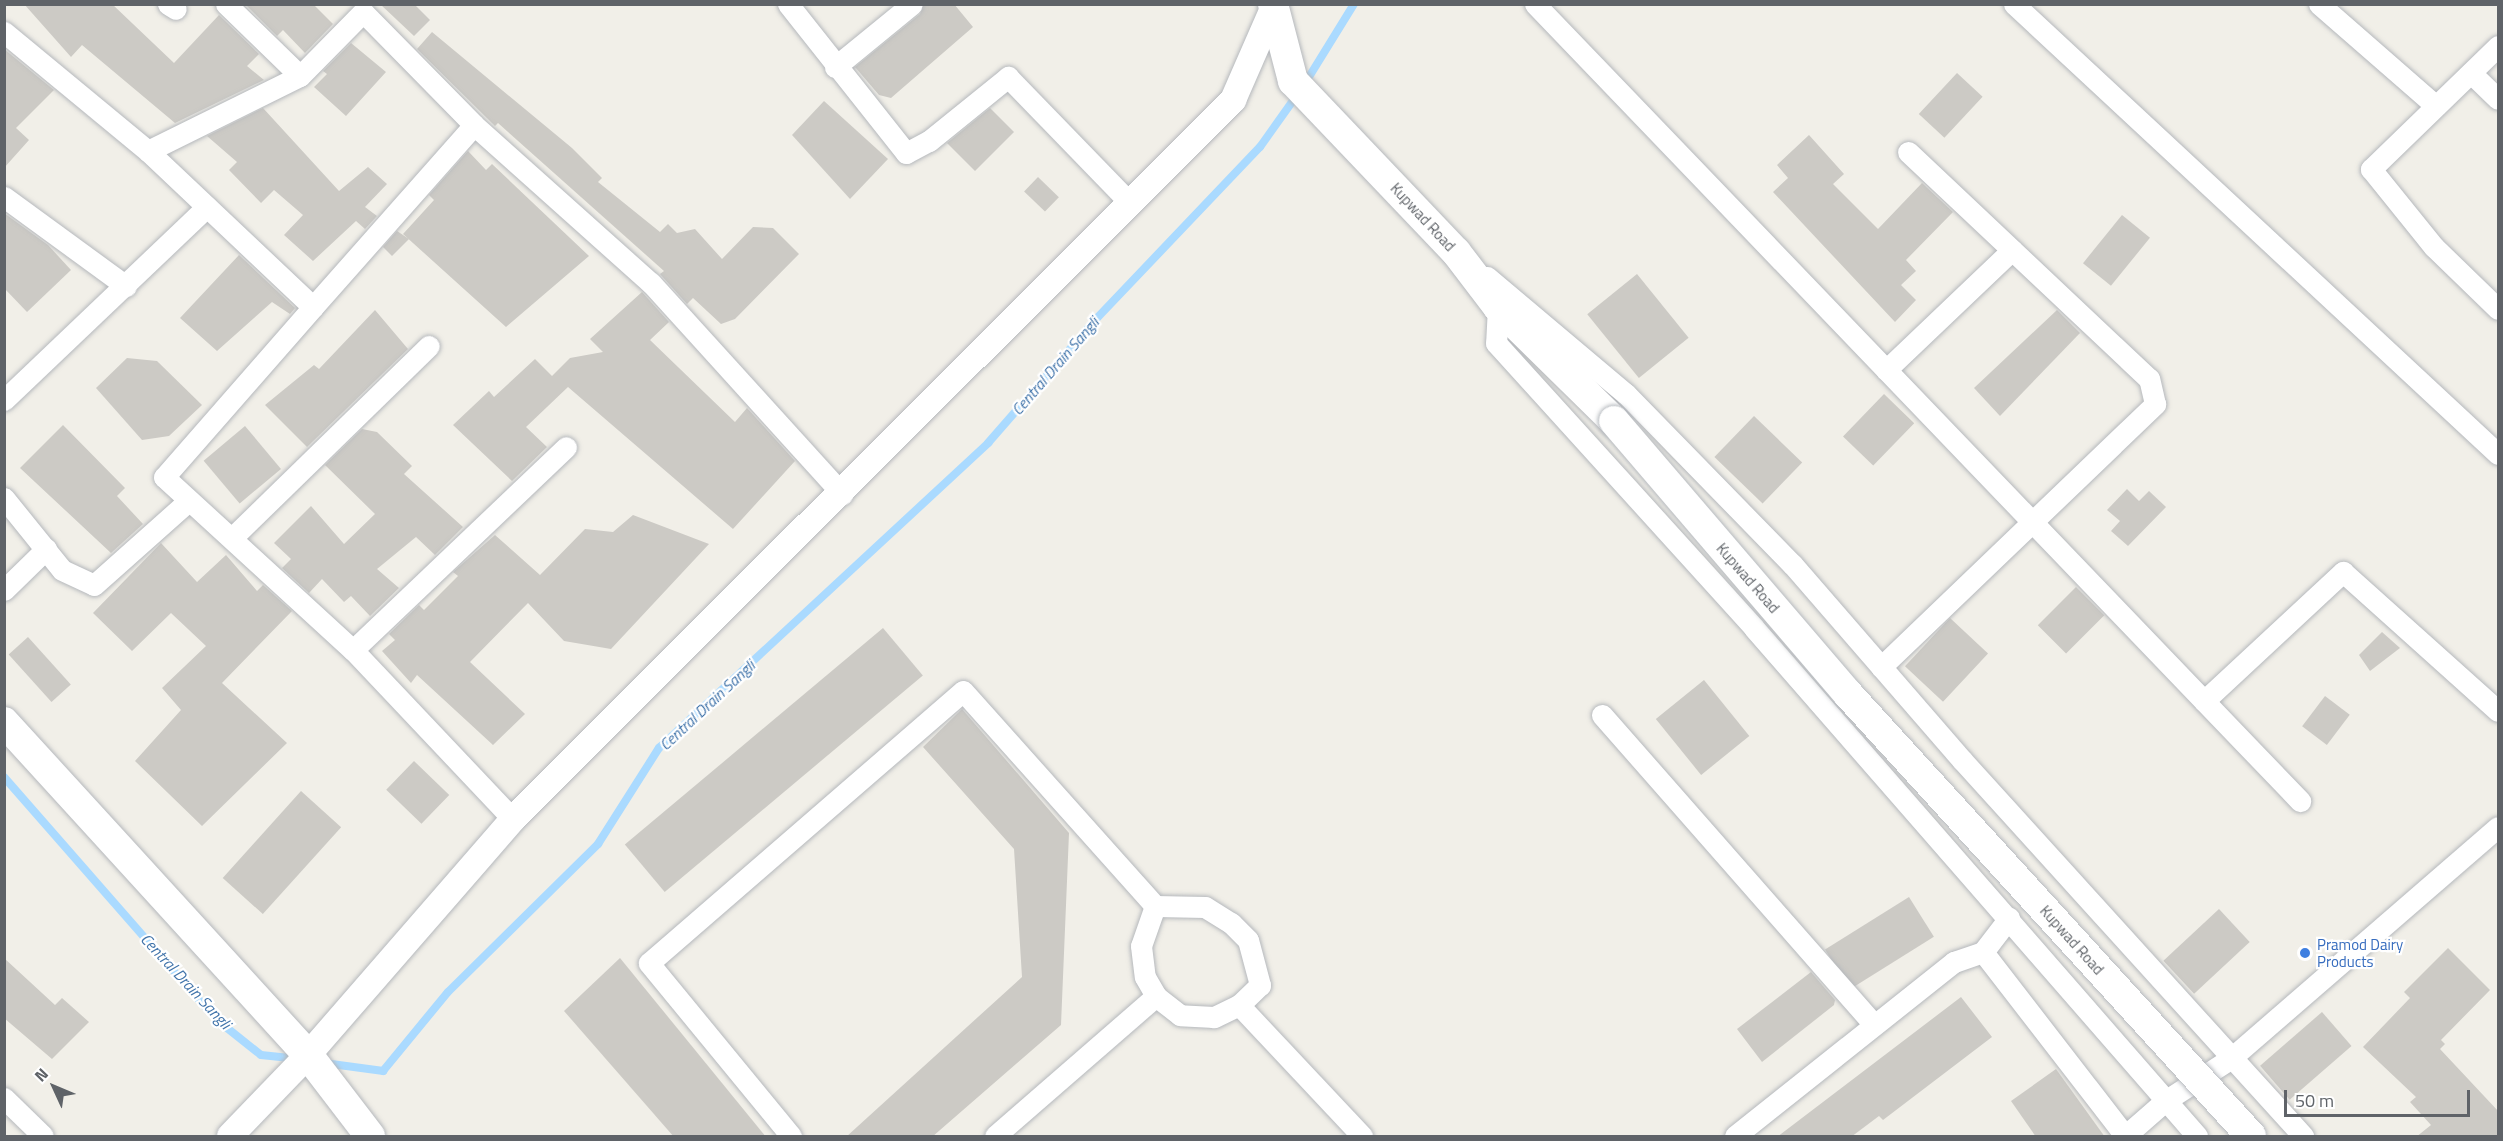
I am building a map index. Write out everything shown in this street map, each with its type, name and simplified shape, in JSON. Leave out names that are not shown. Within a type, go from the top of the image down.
[{"type":"main road","name":"Kupwad Road","points":[[1274,5],[1293,81],[1456,252],[1498,308],[1614,421],[1848,694],[2251,1137]]},
{"type":"main road","points":[[4,722],[308,1055],[370,1137]]},
{"type":"street","points":[[226,4],[300,76]]},
{"type":"street","points":[[788,4],[835,67],[906,153],[929,141],[1008,77],[1129,202]]},
{"type":"street","points":[[835,67],[912,4]]},
{"type":"street","points":[[1535,4],[2300,801]]},
{"type":"street","points":[[2014,4],[2499,454]]},
{"type":"street","points":[[2319,4],[2436,106]]},
{"type":"street","points":[[230,1137],[308,1055],[513,819],[842,494],[1129,202],[1233,100],[1274,5]]},
{"type":"street","points":[[148,152],[300,76],[366,8],[474,125],[651,283],[842,494]]},
{"type":"street","points":[[4,32],[148,152],[313,307]]},
{"type":"street","points":[[2499,46],[2371,169],[2434,247],[2499,309]]},
{"type":"street","points":[[2471,73],[2499,99]]},
{"type":"street","points":[[474,125],[165,477],[187,502],[234,536],[352,650],[513,819]]},
{"type":"street","points":[[1881,667],[2155,404],[2149,380],[1908,152]]},
{"type":"street","points":[[4,197],[126,286]]},
{"type":"street","points":[[4,400],[207,207]]},
{"type":"street","points":[[1886,370],[2012,250]]},
{"type":"street","points":[[1456,252],[1626,394],[1793,565],[2230,1059],[2303,1137]]},
{"type":"street","points":[[1498,308],[1496,343],[2009,918],[2197,1137]]},
{"type":"street","points":[[234,536],[429,346]]},
{"type":"street","points":[[352,650],[566,447]]},
{"type":"street","points":[[4,498],[62,570],[94,585],[187,502]]},
{"type":"street","points":[[4,590],[46,549]]},
{"type":"street","points":[[2204,701],[2343,572],[2499,711]]},
{"type":"street","points":[[791,1137],[649,963],[963,691],[1155,906],[1205,907],[1248,940],[1260,985],[1239,1005],[1214,1017],[1180,1015],[1156,996],[1145,977],[1141,946],[1155,906]]},
{"type":"street","points":[[1602,715],[1874,1025]]},
{"type":"street","points":[[1983,952],[2125,1136],[2165,1101],[2230,1059],[2499,827]]},
{"type":"street","points":[[1735,1137],[1954,962],[1983,952],[2009,918]]},
{"type":"street","points":[[995,1137],[1156,996]]},
{"type":"street","points":[[1239,1005],[1362,1137]]},
{"type":"street","points":[[4,1098],[32,1133]]},
{"type":"building","points":[[24,4],[112,4],[174,63],[219,15],[259,54],[247,66],[264,80],[175,123],[82,45],[71,57]]},
{"type":"building","points":[[245,4],[313,4],[333,24],[305,53],[283,30],[277,36]]},
{"type":"building","points":[[380,4],[414,4],[430,20],[414,36]]},
{"type":"building","points":[[924,4],[954,4],[973,27],[891,98],[879,95],[855,67],[920,14]]},
{"type":"building","points":[[432,32],[572,148],[602,178],[598,182],[660,232],[668,224],[677,233],[695,229],[722,259],[753,227],[773,228],[799,254],[735,319],[721,324],[693,298],[687,304],[660,274],[664,271],[498,123],[495,126],[417,49]]},
{"type":"building","points":[[351,43],[386,72],[346,116],[314,87],[327,74],[323,71]]},
{"type":"building","points":[[4,49],[54,90],[16,128],[29,140],[4,168]]},
{"type":"building","points":[[1957,73],[1983,97],[1944,138],[1919,114]]},
{"type":"building","points":[[824,101],[888,159],[850,199],[792,135]]},
{"type":"building","points":[[263,108],[339,191],[368,167],[387,184],[365,207],[377,216],[365,229],[356,221],[313,261],[284,235],[303,215],[274,190],[261,203],[229,170],[237,162],[207,136]]},
{"type":"building","points":[[990,108],[1014,132],[975,171],[947,143]]},
{"type":"building","points":[[1809,135],[1844,174],[1833,184],[1878,229],[1922,183],[1953,212],[1906,260],[1916,271],[1901,285],[1916,300],[1895,322],[1773,192],[1788,178],[1777,165]]},
{"type":"building","points":[[468,151],[486,170],[492,164],[589,256],[506,327],[403,234],[434,200],[429,195]]},
{"type":"building","points":[[1038,177],[1059,197],[1045,212],[1024,191]]},
{"type":"building","points":[[4,213],[48,245],[71,270],[27,312],[4,288]]},
{"type":"building","points":[[2122,215],[2150,238],[2111,286],[2083,263]]},
{"type":"building","points":[[397,231],[409,239],[392,256],[383,247]]},
{"type":"building","points":[[239,255],[295,308],[290,314],[272,302],[217,351],[180,318]]},
{"type":"building","points":[[1637,274],[1689,338],[1639,378],[1587,314]]},
{"type":"building","points":[[642,292],[669,322],[650,340],[735,422],[747,408],[795,461],[733,529],[568,387],[526,427],[547,447],[512,481],[453,425],[489,391],[494,397],[535,359],[552,376],[570,358],[603,352],[590,339]]},
{"type":"building","points":[[375,310],[408,349],[307,447],[265,405],[314,365],[319,369]]},
{"type":"building","points":[[2057,310],[2080,333],[2000,416],[1974,388]]},
{"type":"building","points":[[127,358],[157,361],[202,405],[169,436],[142,440],[96,388]]},
{"type":"building","points":[[1884,394],[1914,423],[1873,466],[1843,436]]},
{"type":"building","points":[[1754,416],[1802,463],[1763,504],[1714,457]]},
{"type":"building","points":[[63,425],[125,488],[117,496],[143,524],[111,553],[20,468]]},
{"type":"building","points":[[245,426],[281,469],[240,504],[204,461]]},
{"type":"building","points":[[362,429],[377,432],[412,466],[404,474],[463,527],[435,555],[416,537],[377,569],[399,588],[370,616],[351,596],[344,602],[322,579],[309,593],[282,568],[291,559],[274,543],[311,506],[344,544],[375,514],[325,465]]},
{"type":"building","points":[[2127,489],[2139,501],[2149,491],[2166,507],[2128,546],[2111,531],[2120,521],[2107,510]]},
{"type":"building","points":[[633,515],[709,544],[611,649],[564,641],[528,603],[470,662],[525,714],[493,745],[417,675],[411,683],[382,651],[395,640],[389,634],[419,605],[424,610],[458,576],[453,572],[495,535],[540,575],[585,529],[613,532]]},
{"type":"building","points":[[161,543],[197,582],[226,555],[257,591],[263,585],[292,611],[222,683],[287,743],[202,826],[135,761],[181,710],[162,688],[206,646],[171,613],[132,651],[93,613]]},
{"type":"building","points":[[2076,587],[2104,615],[2066,653],[2038,625]]},
{"type":"building","points":[[1950,618],[1988,653],[1943,702],[1905,666]]},
{"type":"building","points":[[883,628],[923,675],[665,892],[625,845]]},
{"type":"building","points":[[2382,632],[2400,648],[2370,671],[2359,655]]},
{"type":"building","points":[[28,637],[71,685],[52,702],[9,654]]},
{"type":"building","points":[[1704,680],[1749,736],[1701,775],[1656,719]]},
{"type":"building","points":[[2325,696],[2350,715],[2327,745],[2302,726]]},
{"type":"building","points":[[962,709],[1069,833],[1061,1025],[932,1137],[846,1137],[1022,977],[1014,849],[923,747]]},
{"type":"building","points":[[414,761],[449,795],[421,824],[386,790]]},
{"type":"building","points":[[301,791],[341,827],[263,914],[223,878]]},
{"type":"building","points":[[1909,897],[1934,937],[1850,989],[1825,949]]},
{"type":"building","points":[[2219,909],[2250,942],[2194,994],[2163,961]]},
{"type":"building","points":[[2448,948],[2490,990],[2441,1040],[2445,1044],[2440,1049],[2499,1112],[2499,1137],[2416,1137],[2431,1125],[2410,1102],[2416,1097],[2363,1047],[2410,998],[2404,992]]},
{"type":"building","points":[[4,958],[55,1005],[62,998],[89,1022],[52,1059],[4,1018]]},
{"type":"building","points":[[620,958],[766,1137],[674,1137],[564,1011]]},
{"type":"building","points":[[1811,972],[1835,1000],[1834,1005],[1762,1062],[1737,1029]]},
{"type":"building","points":[[1961,997],[1992,1037],[1883,1120],[1879,1116],[1851,1137],[1777,1137]]},
{"type":"building","points":[[2322,1012],[2352,1046],[2290,1100],[2260,1066]]},
{"type":"building","points":[[2056,1069],[2105,1137],[2036,1137],[2011,1101]]},
{"type":"waterway","name":"Central Drain Sangli","points":[[1304,85],[1354,4]]},
{"type":"waterway","name":"Central Drain Sangli","points":[[324,1063],[383,1071],[448,992],[598,844],[659,748],[988,443],[1098,317],[1260,147],[1297,95]]},
{"type":"waterway","name":"Central Drain Sangli","points":[[4,777],[217,1020],[261,1055],[297,1059]]},
{"type":"place","name":"Pramod Dairy Products","points":[[2305,953]]}]
